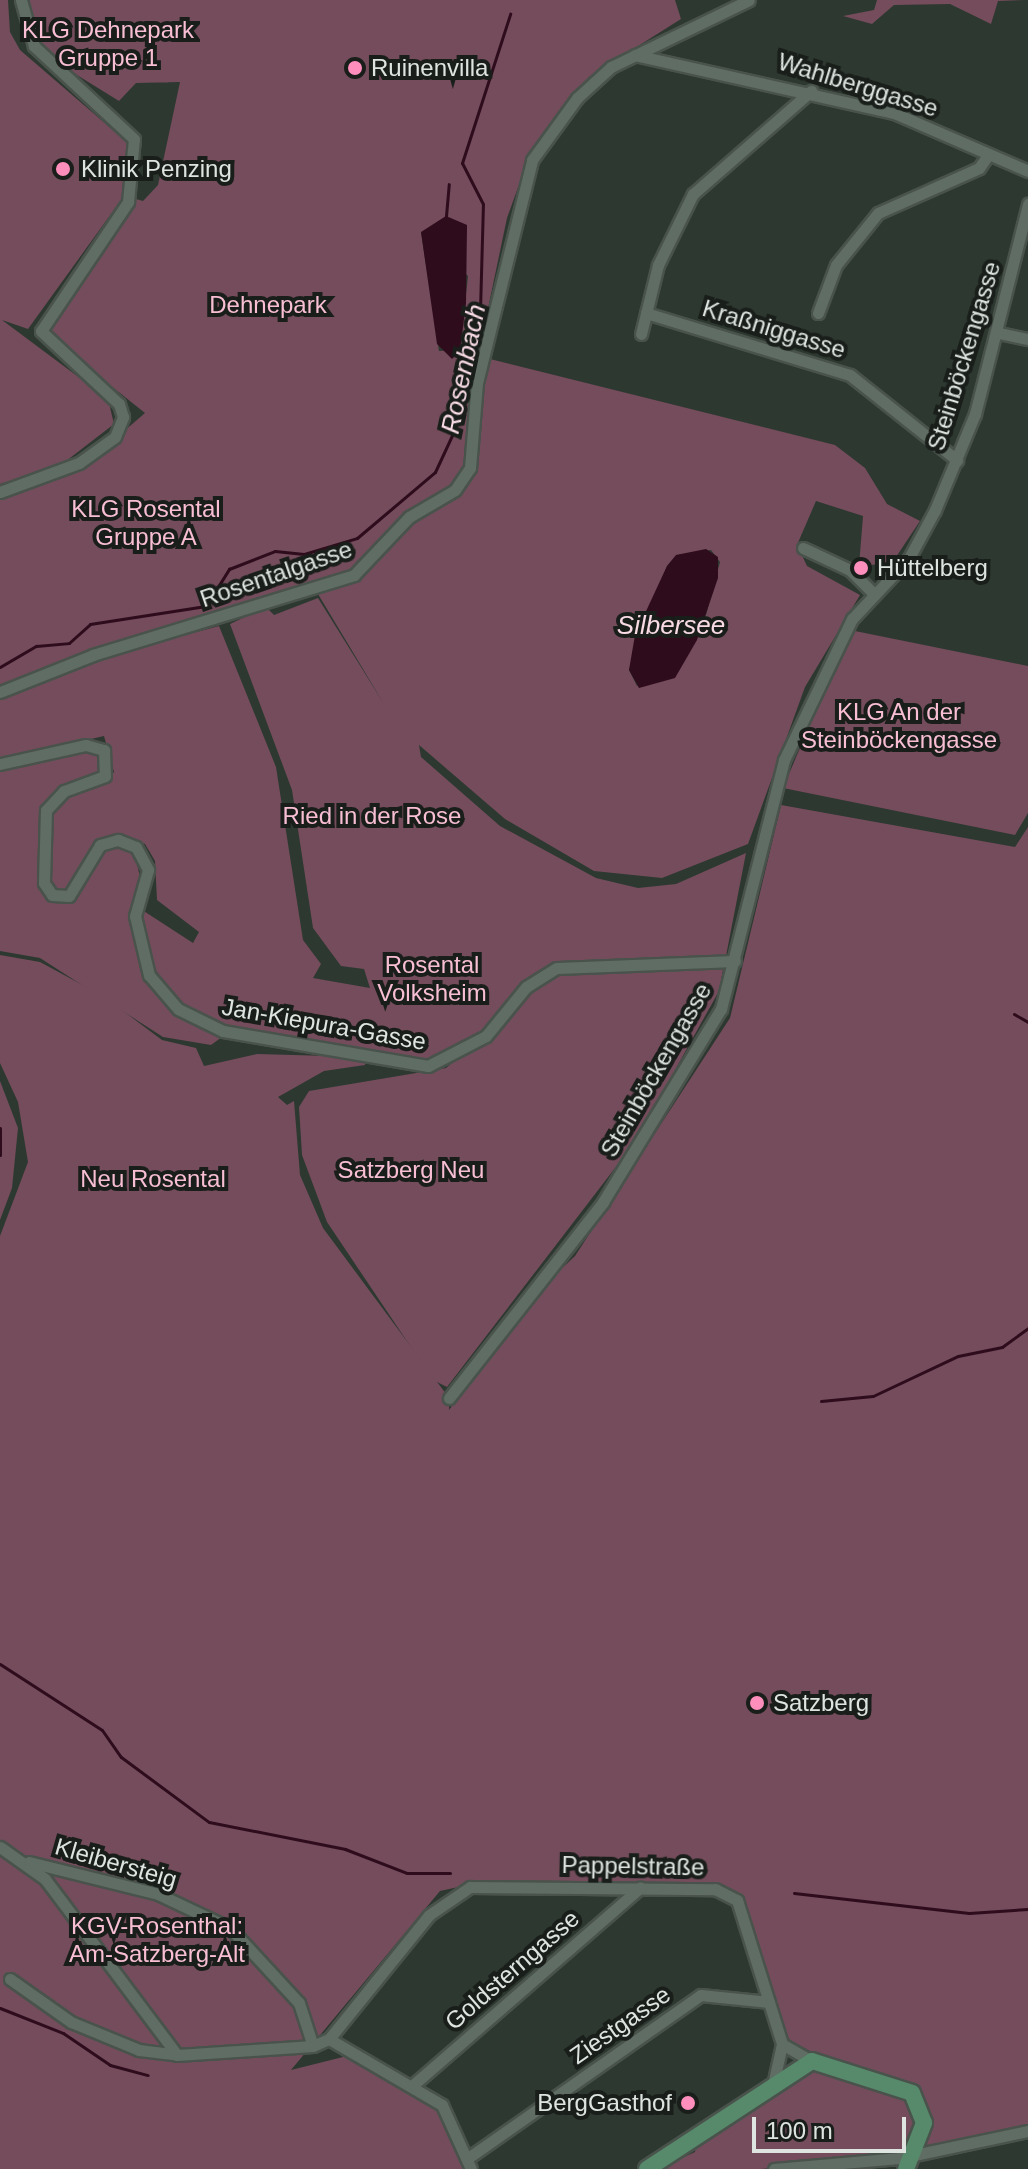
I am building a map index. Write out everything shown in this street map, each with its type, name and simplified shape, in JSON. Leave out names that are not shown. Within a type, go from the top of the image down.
[{"type":"street","points":[[0,492],[65,472],[121,428],[119,404],[41,331],[130,197],[134,139],[34,46],[21,0]]},
{"type":"street","name":"Rosentalgasse","points":[[0,692],[93,655],[342,580],[374,561],[409,517],[455,490],[470,468],[477,383],[527,171],[577,98],[634,55],[749,0]]},
{"type":"street","points":[[668,39],[670,61]]},
{"type":"street","name":"Wahlberggasse","points":[[634,55],[811,91],[894,113],[1028,171]]},
{"type":"street","points":[[641,334],[658,265],[693,194],[811,91]]},
{"type":"street","points":[[818,313],[836,265],[878,213],[979,168],[988,155]]},
{"type":"street","name":"Steinböckengasse","points":[[449,1398],[612,1188],[714,1023],[735,961],[784,760],[871,591],[909,558],[957,460],[999,333],[1028,204]]},
{"type":"street","name":"Kraßniggasse","points":[[646,313],[850,375],[957,460]]},
{"type":"street","points":[[999,333],[1028,339]]},
{"type":"street","points":[[803,548],[850,570],[871,591]]},
{"type":"street","name":"Jan-Kiepura-Gasse","points":[[0,764],[86,745],[104,750],[105,776],[64,791],[46,810],[44,883],[52,895],[66,897],[100,845],[118,840],[136,847],[148,870],[135,916],[149,975],[178,1009],[223,1031],[428,1066],[486,1036],[526,987],[557,968],[735,961]]},
{"type":"street","points":[[0,1847],[29,1862],[177,2055]]},
{"type":"street","name":"Kleibersteig","points":[[29,1862],[158,1894],[230,1928],[299,2003],[313,2046]]},
{"type":"street","name":"Pappelstraße","points":[[329,2039],[429,1915],[470,1887],[640,1888],[732,1894],[782,2044],[773,2085]]},
{"type":"street","name":"Goldsterngasse","points":[[413,2085],[640,1888]]},
{"type":"street","points":[[10,1979],[93,2033],[177,2055],[313,2046],[329,2039],[413,2085],[451,2115],[470,2164]]},
{"type":"street","name":"Ziestgasse","points":[[470,2164],[701,1995],[769,2002]]},
{"type":"street","points":[[782,2044],[812,2061],[912,2093],[924,2123],[910,2162]]},
{"type":"street","points":[[647,2169],[812,2061]]},
{"type":"street","points":[[774,2169],[910,2162],[1028,2131]]},
{"type":"green space","name":"Klinik Penzing","points":[[0,0],[8,0],[10,32],[20,50],[128,143],[124,196],[28,329],[2,320],[108,399],[114,424],[61,465],[0,484]]},
{"type":"green space","points":[[27,0],[675,0],[681,19],[589,77],[529,157],[507,218],[478,356],[835,445],[865,468],[887,504],[920,521],[892,563],[859,566],[863,516],[816,501],[797,545],[807,566],[860,595],[805,687],[748,844],[662,878],[594,871],[505,819],[419,745],[421,757],[500,826],[596,878],[638,888],[676,884],[746,853],[726,956],[631,969],[723,970],[719,991],[635,1142],[447,1387],[433,1380],[327,1222],[302,1155],[299,1107],[309,1091],[446,1068],[512,1013],[429,1062],[233,1029],[211,1045],[163,1037],[40,958],[0,951],[0,770],[87,751],[101,756],[104,768],[79,790],[103,785],[114,772],[104,736],[0,760],[0,697],[95,659],[219,626],[276,767],[303,940],[321,964],[313,978],[370,988],[364,969],[341,966],[313,928],[292,790],[230,624],[266,607],[274,615],[318,598],[384,704],[312,584],[0,687],[0,496],[79,470],[145,413],[52,339],[49,327],[136,199],[143,201],[158,185],[180,82],[136,83],[119,101],[51,59],[32,26]],"holes":[[[421,232],[468,276],[460,350],[439,351]],[[711,550],[720,562],[706,615],[637,686],[629,670],[667,566],[677,555]],[[120,834],[145,844],[155,861],[157,900],[199,932],[193,943],[133,904],[141,881],[135,855],[117,847],[93,851]]]},
{"type":"green space","points":[[877,0],[1025,0],[998,1],[991,24],[950,4],[894,5],[872,24],[843,16],[874,10]]},
{"type":"green space","name":"KLG An der Steinböckengasse","points":[[850,630],[1028,666],[1028,813],[1015,835],[783,788]]},
{"type":"green space","points":[[781,805],[1015,847],[1028,827],[1028,2125],[903,2153],[761,2169],[658,2169],[695,2152],[696,2144],[822,2057],[786,2039],[741,1897],[713,1884],[481,1882],[440,1891],[291,2070],[347,2056],[430,2102],[446,2118],[464,2169],[0,2169],[0,1236],[28,1162],[18,1102],[0,1063],[0,955],[40,962],[103,996],[162,1040],[196,1048],[204,1066],[257,1054],[365,1057],[365,1065],[324,1071],[278,1097],[287,1105],[294,1101],[300,1175],[323,1228],[449,1398],[449,1410],[542,1287],[575,1256],[730,1018]]},
{"type":"green space","points":[[0,1081],[18,1128],[12,1188],[0,1220]]},
{"type":"water","points":[[446,216],[467,225],[466,303],[460,350],[452,359],[437,344],[421,232]]},
{"type":"water","name":"Silbersee","points":[[706,549],[718,557],[718,578],[697,640],[675,678],[639,688],[629,670],[635,635],[667,566],[676,555]]},
{"type":"waterway","name":"Rosenbach","points":[[0,667],[36,646],[69,643],[90,624],[206,606],[229,569],[275,551],[304,554],[357,538],[435,472],[454,431],[480,310],[483,204],[462,163],[510,14]]},
{"type":"waterway","points":[[446,216],[449,184]]},
{"type":"waterway","points":[[1014,1014],[1028,1022]]},
{"type":"waterway","name":"Rosenbach","points":[[0,1128],[0,1155]]},
{"type":"waterway","points":[[821,1401],[873,1396],[958,1356],[1002,1347],[1028,1328]]},
{"type":"waterway","points":[[0,1664],[102,1730],[121,1757],[209,1822],[345,1849],[407,1873],[450,1873]]},
{"type":"waterway","points":[[794,1893],[969,1913],[1028,1909]]},
{"type":"waterway","name":"Rosenbach","points":[[0,2008],[63,2033],[110,2065],[148,2075]]},
{"type":"place","name":"Ruinenvilla","points":[[355,68]]},
{"type":"place","name":"Klinik Penzing","points":[[63,169]]},
{"type":"place","name":"Hüttelberg","points":[[861,568]]},
{"type":"place","name":"Satzberg","points":[[757,1703]]},
{"type":"place","name":"BergGasthof","points":[[688,2103]]},
{"type":"park label","name":"KLG Dehnepark Gruppe 1","points":[[108,44]]},
{"type":"park label","name":"Dehnepark","points":[[268,305]]},
{"type":"park label","name":"KLG Rosental Gruppe A","points":[[146,523]]},
{"type":"park label","name":"Ried in der Rose","points":[[372,816]]},
{"type":"park label","name":"Rosental Volksheim","points":[[432,979]]},
{"type":"park label","name":"Satzberg Neu","points":[[411,1170]]},
{"type":"park label","name":"Neu Rosental","points":[[153,1179]]},
{"type":"park label","name":"KGV-Rosenthal: Am-Satzberg-Alt","points":[[157,1940]]}]
